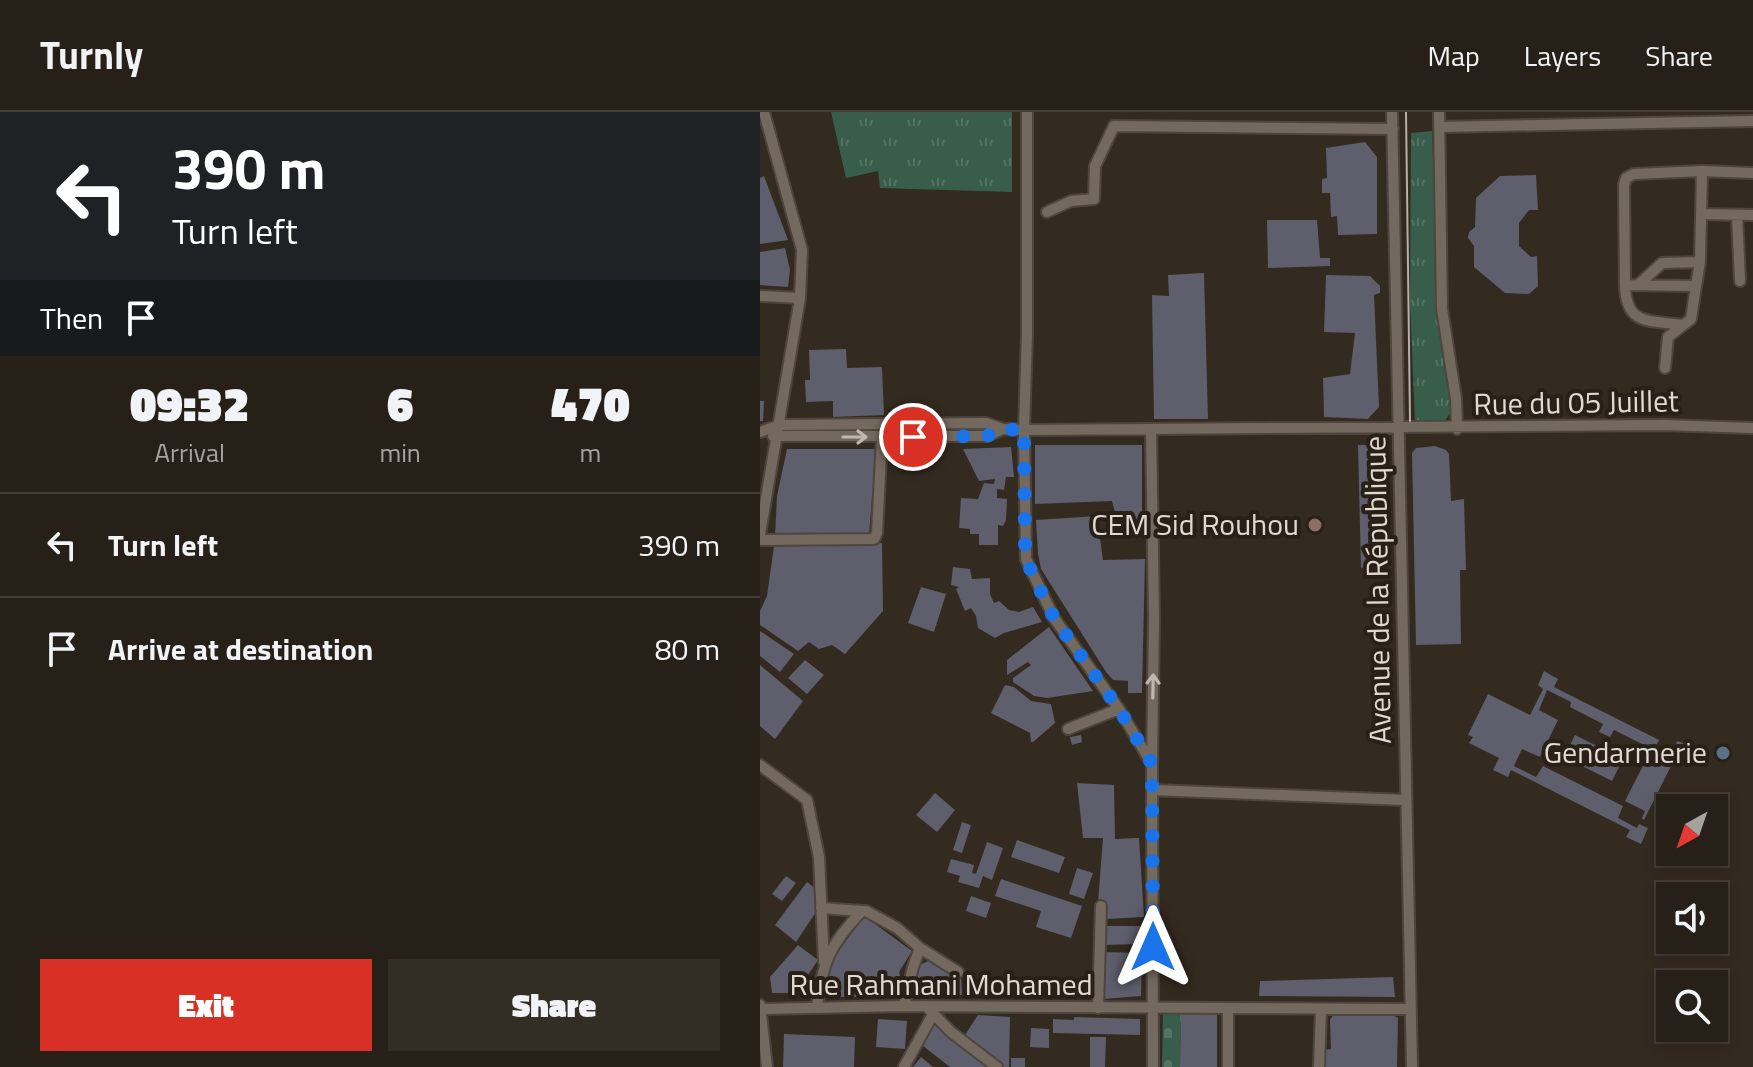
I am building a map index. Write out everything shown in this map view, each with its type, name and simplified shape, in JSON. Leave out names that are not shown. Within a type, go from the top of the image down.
[{"type":"street","points":[[764,112],[802,250],[800,298],[760,537],[874,539],[877,533],[882,436]]},
{"type":"street","points":[[1027,112],[1026,559],[1054,618],[1119,709],[1152,764]]},
{"type":"street","name":"Avenue de la République","points":[[1392,112],[1412,1067]]},
{"type":"street","points":[[1439,112],[1442,309],[1456,399],[1457,429]]},
{"type":"street","points":[[1439,127],[1753,121]]},
{"type":"street","points":[[1047,212],[1071,201],[1094,199],[1095,166],[1114,126],[1393,129]]},
{"type":"street","points":[[1665,368],[1668,337],[1691,319],[1700,262],[1702,171]]},
{"type":"street","points":[[1683,325],[1640,319],[1632,314],[1626,300],[1626,178],[1634,174],[1702,171],[1753,173]]},
{"type":"street","points":[[1702,214],[1753,215]]},
{"type":"street","points":[[1737,215],[1740,281]]},
{"type":"street","points":[[1638,285],[1662,263],[1700,262]]},
{"type":"street","points":[[1625,285],[1696,286]]},
{"type":"street","points":[[760,296],[800,298]]},
{"type":"street","points":[[762,432],[779,425],[986,423],[1003,429]]},
{"type":"street","name":"Rue du 05 Juillet","points":[[1003,429],[1457,429],[1664,425],[1753,428]]},
{"type":"street","points":[[762,432],[777,437],[987,436],[1003,429]]},
{"type":"street","points":[[1151,429],[1154,617],[1153,1067]]},
{"type":"street","points":[[1068,729],[1119,709]]},
{"type":"street","points":[[760,765],[807,800],[817,845],[824,964],[817,1007]]},
{"type":"street","points":[[1153,790],[1406,800]]},
{"type":"street","points":[[1098,1008],[1101,906]]},
{"type":"street","points":[[821,908],[871,912],[958,972]]},
{"type":"street","points":[[824,964],[862,911]]},
{"type":"street","points":[[904,1006],[920,948]]},
{"type":"street","points":[[760,1003],[767,1067]]},
{"type":"street","name":"Rue Rahmani Mohamed","points":[[761,1009],[904,1006],[929,1010],[1410,1009]]},
{"type":"street","points":[[1228,1009],[1228,1067]]},
{"type":"street","points":[[1319,1067],[1321,1009]]},
{"type":"street","points":[[904,1067],[929,1010],[951,1032],[997,1067]]},
{"type":"green space","points":[[831,112],[1012,112],[1012,192],[880,188],[878,171],[846,178]]},
{"type":"green space","points":[[1432,131],[1438,310],[1452,410],[1445,421],[1415,422],[1410,303],[1411,133]]},
{"type":"green space","points":[[1163,1014],[1181,1014],[1180,1067],[1162,1067]]},
{"type":"building","points":[[1365,142],[1377,157],[1377,234],[1338,235],[1337,216],[1331,217],[1330,193],[1322,193],[1322,179],[1327,178],[1326,148]]},
{"type":"building","points":[[1536,175],[1538,210],[1529,210],[1519,223],[1519,246],[1531,257],[1537,256],[1538,286],[1529,294],[1505,293],[1474,267],[1474,246],[1468,238],[1475,227],[1476,198],[1500,176]]},
{"type":"building","points":[[764,176],[788,240],[760,244],[760,178]]},
{"type":"building","points":[[1267,220],[1317,220],[1320,258],[1330,258],[1330,266],[1268,268]]},
{"type":"building","points":[[785,248],[790,270],[788,287],[760,285],[760,252]]},
{"type":"building","points":[[1204,273],[1208,419],[1154,419],[1152,295],[1169,296],[1168,275]]},
{"type":"building","points":[[1326,275],[1370,276],[1380,286],[1380,293],[1374,295],[1379,407],[1368,419],[1324,417],[1323,378],[1350,374],[1355,333],[1324,332]]},
{"type":"building","points":[[846,349],[847,368],[882,367],[884,415],[833,417],[833,401],[806,402],[805,380],[810,380],[809,350]]},
{"type":"building","points":[[760,401],[764,401],[763,421],[760,421]]},
{"type":"building","points":[[1035,445],[1142,445],[1142,535],[1121,536],[1112,501],[1035,504]]},
{"type":"building","points":[[1358,445],[1385,445],[1389,567],[1361,568]]},
{"type":"building","points":[[1435,446],[1449,454],[1451,501],[1464,499],[1466,570],[1460,570],[1461,644],[1416,645],[1412,453],[1416,448]]},
{"type":"building","points":[[1011,447],[1014,477],[1006,477],[1004,490],[997,489],[997,498],[1007,499],[1006,520],[1003,526],[998,525],[998,545],[979,545],[979,534],[970,534],[970,529],[959,528],[961,498],[978,499],[984,483],[994,484],[995,479],[979,481],[963,449]]},
{"type":"building","points":[[787,449],[876,449],[869,535],[775,536],[777,496]]},
{"type":"building","points":[[1097,516],[1103,560],[1145,559],[1142,693],[1128,693],[1128,681],[1113,680],[1106,672],[1041,569],[1036,520]]},
{"type":"building","points":[[882,543],[883,611],[845,654],[832,645],[819,649],[809,642],[798,651],[760,625],[760,611],[767,596],[774,546]]},
{"type":"building","points":[[953,567],[970,569],[972,579],[990,578],[990,594],[994,603],[999,601],[1009,610],[1019,612],[1033,607],[1042,622],[995,638],[978,628],[971,608],[965,611],[956,589],[959,587],[951,585]]},
{"type":"building","points":[[921,587],[946,594],[934,632],[908,623]]},
{"type":"building","points":[[1049,627],[1093,691],[1047,698],[1034,696],[1013,682],[1013,678],[1031,665],[1028,662],[1007,675],[1007,660]]},
{"type":"building","points":[[760,631],[794,654],[780,672],[760,656]]},
{"type":"building","points":[[805,660],[824,675],[807,694],[788,678]]},
{"type":"building","points":[[760,665],[803,701],[775,739],[760,726]]},
{"type":"building","points":[[1544,671],[1558,679],[1554,687],[1659,740],[1654,750],[1614,730],[1610,737],[1599,732],[1603,724],[1570,707],[1571,702],[1547,690],[1539,710],[1558,720],[1540,757],[1522,749],[1514,766],[1536,777],[1543,766],[1623,806],[1618,818],[1637,828],[1639,824],[1648,828],[1641,844],[1626,837],[1630,830],[1511,770],[1508,777],[1493,770],[1499,758],[1469,743],[1473,737],[1468,735],[1488,694],[1530,715],[1543,689],[1538,685]]},
{"type":"building","points":[[1005,685],[1014,687],[1031,701],[1051,704],[1055,723],[1033,742],[1030,733],[991,713]]},
{"type":"building","points":[[1081,735],[1082,742],[1072,745],[1070,737]]},
{"type":"building","points":[[1575,735],[1623,759],[1612,781],[1564,757]]},
{"type":"building","points":[[1677,741],[1691,746],[1684,757],[1677,754],[1644,820],[1645,811],[1625,801],[1650,752],[1670,761]]},
{"type":"building","points":[[1077,783],[1114,785],[1115,839],[1139,838],[1144,917],[1106,919],[1104,903],[1098,902],[1103,838],[1083,838]]},
{"type":"building","points":[[935,793],[955,810],[937,832],[916,815]]},
{"type":"building","points":[[962,822],[971,825],[962,853],[953,850]]},
{"type":"building","points":[[1017,840],[1065,857],[1059,873],[1011,857]]},
{"type":"building","points":[[987,842],[1003,848],[992,880],[983,876],[979,888],[958,882],[960,876],[947,872],[951,859],[974,865],[972,873],[976,874]]},
{"type":"building","points":[[1077,868],[1093,873],[1084,899],[1069,894]]},
{"type":"building","points":[[786,876],[796,883],[782,901],[772,894]]},
{"type":"building","points":[[1001,879],[1082,906],[1071,938],[1036,927],[1041,911],[995,896]]},
{"type":"building","points":[[807,882],[817,890],[816,912],[796,942],[775,925]]},
{"type":"building","points":[[971,896],[991,903],[986,918],[966,911]]},
{"type":"building","points":[[864,916],[912,951],[899,972],[901,979],[896,997],[825,997],[830,963]]},
{"type":"building","points":[[1103,926],[1141,926],[1141,944],[1104,945]]},
{"type":"building","points":[[798,945],[818,960],[796,993],[772,993],[770,977]]},
{"type":"building","points":[[1103,952],[1142,953],[1141,996],[1103,999]]},
{"type":"building","points":[[931,960],[961,979],[962,995],[914,996],[917,966]]},
{"type":"building","points":[[1393,977],[1395,997],[1259,996],[1260,981]]},
{"type":"building","points":[[1217,1013],[1217,1067],[1180,1067],[1181,1014]]},
{"type":"building","points":[[1389,1013],[1398,1018],[1397,1067],[1323,1067],[1323,1050],[1331,1049],[1330,1020],[1333,1015]]},
{"type":"building","points":[[978,1015],[1010,1017],[1009,1067],[1003,1067],[963,1038]]},
{"type":"building","points":[[1074,1017],[1140,1019],[1140,1035],[1053,1033],[1053,1019],[1074,1020]]},
{"type":"building","points":[[878,1019],[907,1021],[905,1049],[876,1047]]},
{"type":"building","points":[[933,1023],[992,1067],[950,1067],[923,1046]]},
{"type":"building","points":[[1031,1028],[1049,1029],[1049,1048],[1030,1047]]},
{"type":"building","points":[[784,1034],[855,1037],[854,1067],[783,1067]]},
{"type":"building","points":[[1090,1037],[1106,1037],[1105,1067],[1090,1067]]},
{"type":"building","points":[[921,1057],[933,1067],[913,1067]]},
{"type":"building","points":[[1011,1058],[1025,1058],[1025,1067],[1011,1067]]},
{"type":"tram line","points":[[1406,112],[1410,421]]},
{"type":"place","name":"CEM Sid Rouhou","points":[[1315,525]]},
{"type":"place","name":"Gendarmerie","points":[[1723,753]]},
{"type":"route","points":[[913,437],[987,436],[1003,429],[1024,430],[1026,559],[1054,618],[1119,709],[1152,764],[1153,947]]}]
